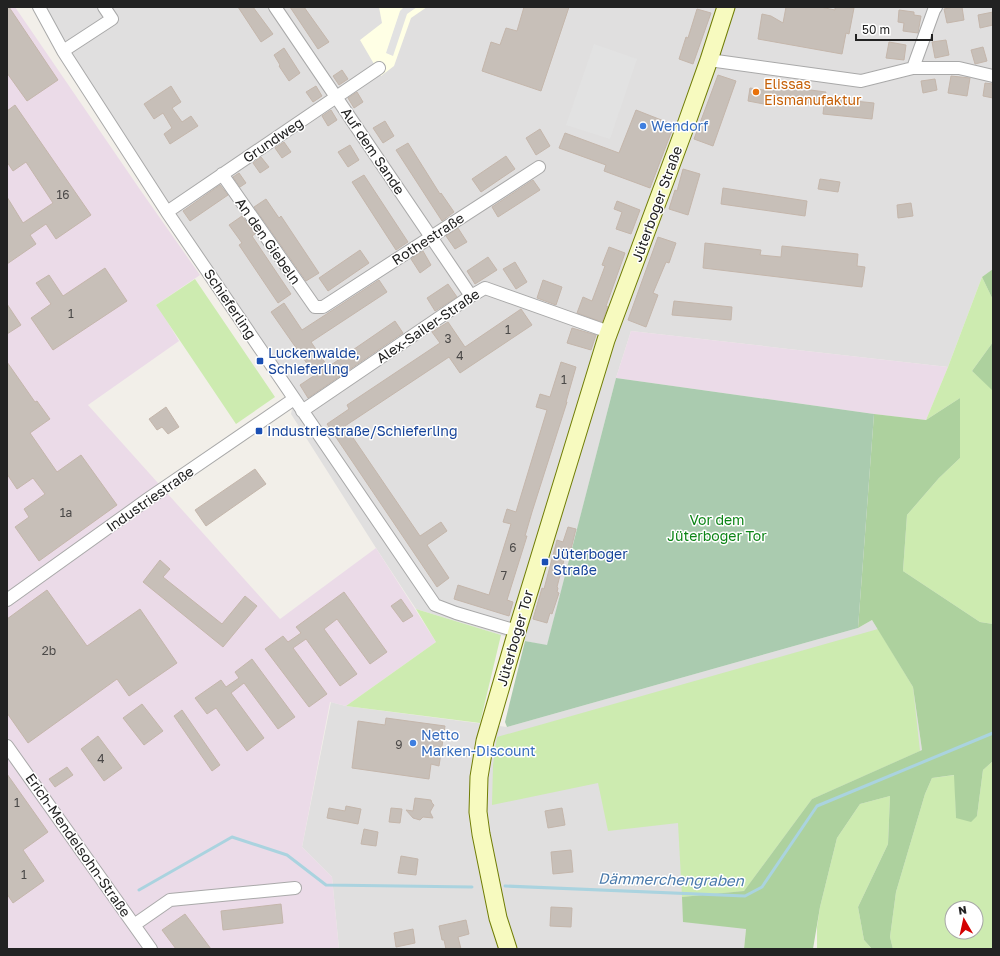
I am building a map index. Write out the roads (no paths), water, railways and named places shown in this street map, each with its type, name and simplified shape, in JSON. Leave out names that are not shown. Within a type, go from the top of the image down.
[{"type":"main road","name":"Jüterboger Straße","points":[[609,332],[709,60],[726,7]]},
{"type":"main road","name":"Jüterboger Tor","points":[[508,949],[498,918],[481,834],[478,812],[479,777],[485,741],[517,631],[609,332]]},
{"type":"street","name":"Schieferling","points":[[39,7],[63,51],[167,212],[435,605],[456,613],[517,631]]},
{"type":"street","points":[[63,51],[112,19],[104,7]]},
{"type":"street","name":"Auf dem Sande","points":[[275,7],[471,296]]},
{"type":"street","points":[[913,68],[936,7]]},
{"type":"street","points":[[709,60],[861,81],[913,68],[960,68],[993,76]]},
{"type":"street","name":"Grundweg","points":[[167,212],[379,68]]},
{"type":"street","name":"Rothestraße","points":[[315,307],[323,307],[539,167]]},
{"type":"street","name":"An den Giebeln","points":[[222,174],[315,307]]},
{"type":"street","name":"Alex-Sailer-Straße","points":[[302,411],[481,289],[489,288],[609,332]]},
{"type":"street","name":"Industriestraße","points":[[7,600],[148,499],[294,399]]},
{"type":"street","name":"Erich-Mendelsohn-Straße","points":[[7,746],[151,949]]},
{"type":"street","name":"Erich-Mendelsohn-Straße","points":[[134,925],[170,900],[295,888]]},
{"type":"waterway","name":"Dämmerchengraben","points":[[505,886],[745,896],[762,887],[817,806],[993,733]]},
{"type":"waterway","name":"Dämmerchengraben","points":[[139,890],[232,837],[287,855],[326,885],[472,887]]},
{"type":"place","name":"Elissas Eismanufaktur","points":[[756,92]]},
{"type":"place","name":"Wendorf","points":[[643,126]]},
{"type":"place","name":"Luckenwalde, Schieferling","points":[[260,361]]},
{"type":"place","name":"Industriestraße/Schieferling","points":[[259,431]]},
{"type":"place","name":"Jüterboger Straße","points":[[545,562]]},
{"type":"place","name":"Netto Marken-Discount","points":[[413,743]]},
{"type":"park label","name":"Vor dem Jüterboger Tor","points":[[717,528]]}]
